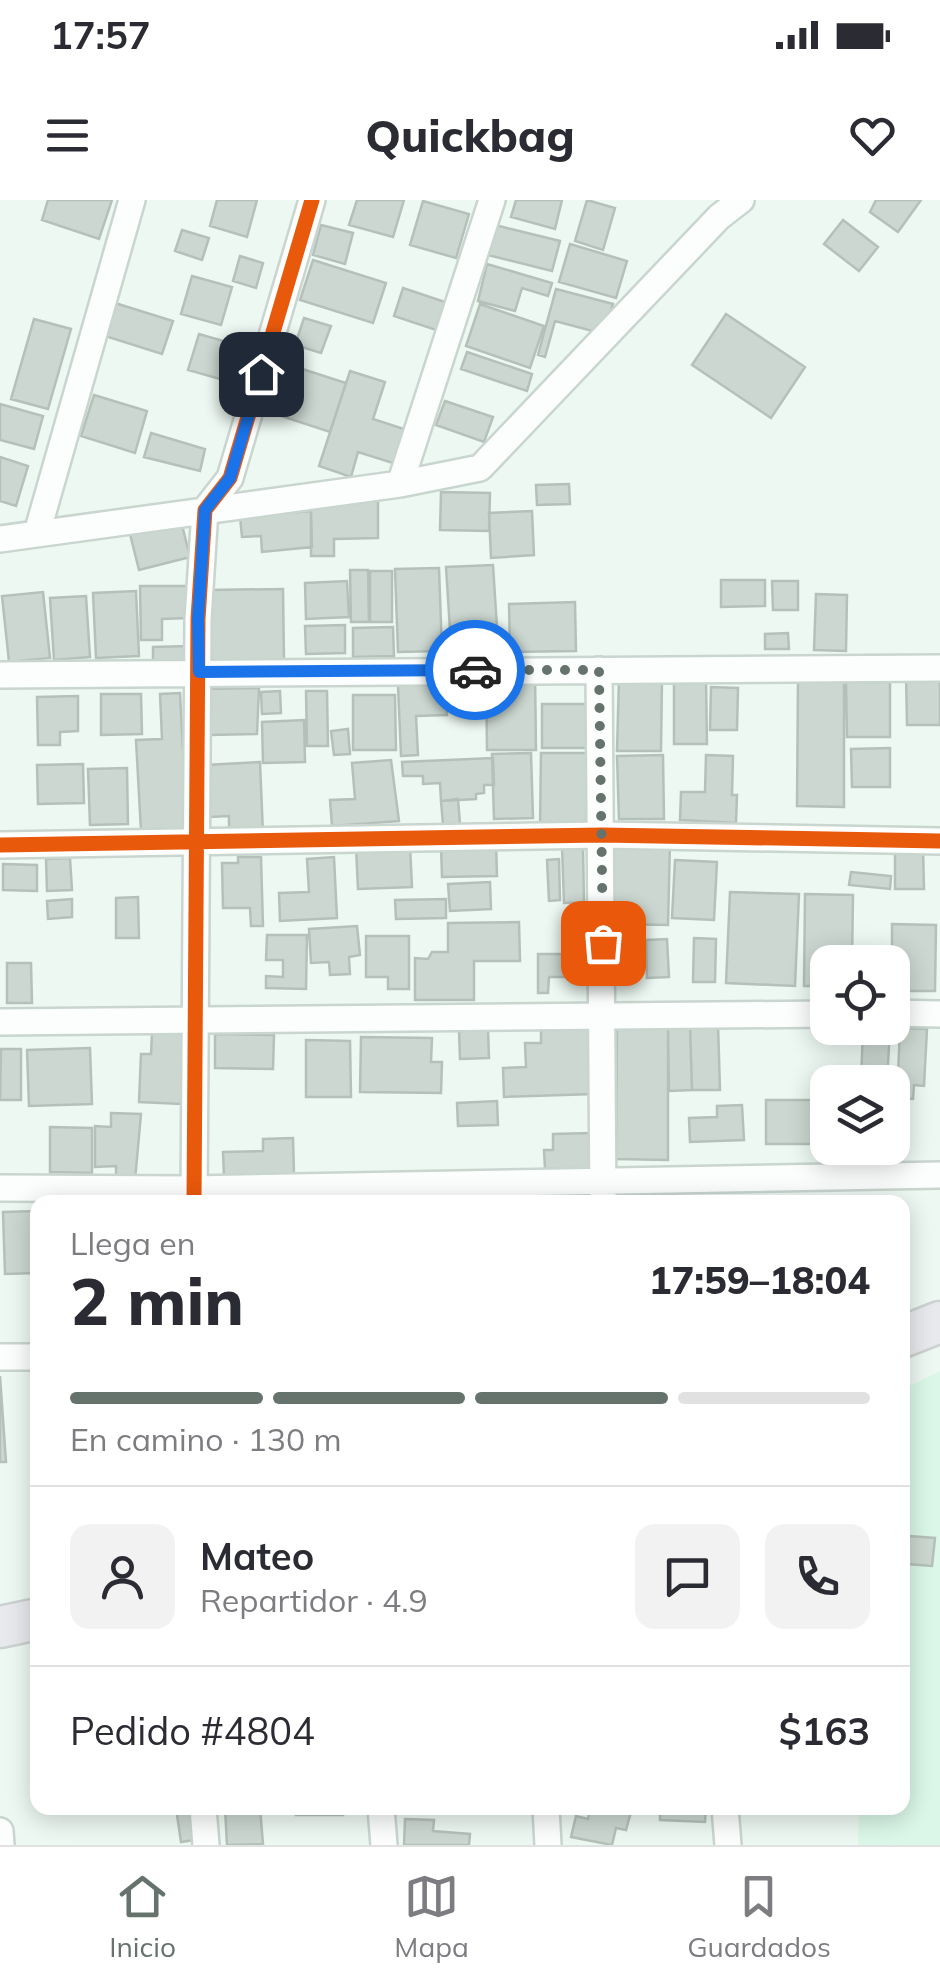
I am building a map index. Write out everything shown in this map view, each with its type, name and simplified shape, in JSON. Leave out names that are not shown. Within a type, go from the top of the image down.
[{"type":"main road","points":[[910,1333],[940,1322]]},
{"type":"main road","points":[[0,1627],[30,1621]]},
{"type":"street","points":[[37,533],[132,200]]},
{"type":"street","points":[[193,1195],[198,619],[205,510],[230,478],[312,200]]},
{"type":"street","points":[[400,484],[492,200]]},
{"type":"street","points":[[0,539],[400,484],[480,468],[720,216],[741,200]]},
{"type":"street","points":[[0,676],[940,668]]},
{"type":"street","points":[[599,670],[603,1192]]},
{"type":"street","points":[[0,845],[602,835],[940,841]]},
{"type":"street","points":[[910,1013],[940,1014]]},
{"type":"street","points":[[0,1022],[810,1014]]},
{"type":"street","points":[[296,1195],[603,1192],[940,1175]]},
{"type":"street","points":[[0,1188],[169,1195]]},
{"type":"street","points":[[0,1357],[30,1357]]},
{"type":"street","points":[[204,1815],[206,1845]]},
{"type":"street","points":[[382,1815],[384,1845]]},
{"type":"street","points":[[546,1815],[548,1845]]},
{"type":"street","points":[[726,1815],[728,1845]]},
{"type":"street","points":[[0,1830],[1,1845]]},
{"type":"shaded area","points":[[940,1371],[940,1845],[858,1845],[859,1815],[910,1815],[910,1386]]},
{"type":"building","points":[[48,200],[112,200],[99,239],[42,220]]},
{"type":"building","points":[[217,200],[257,200],[247,237],[210,226]]},
{"type":"building","points":[[357,200],[404,200],[393,237],[349,225]]},
{"type":"building","points":[[516,200],[562,200],[555,229],[511,217]]},
{"type":"building","points":[[587,200],[615,208],[603,250],[575,241]]},
{"type":"building","points":[[876,200],[921,200],[898,232],[870,212]]},
{"type":"building","points":[[423,201],[469,214],[456,258],[410,245]]},
{"type":"building","points":[[843,220],[878,247],[859,271],[824,244]]},
{"type":"building","points":[[321,225],[353,233],[345,264],[313,255]]},
{"type":"building","points":[[495,225],[560,241],[552,271],[488,255]]},
{"type":"building","points":[[182,230],[209,238],[202,260],[175,251]]},
{"type":"building","points":[[570,244],[627,261],[616,298],[559,282]]},
{"type":"building","points":[[240,256],[263,263],[256,288],[233,281]]},
{"type":"building","points":[[313,260],[386,283],[373,323],[300,300]]},
{"type":"building","points":[[487,264],[552,283],[548,296],[522,288],[515,311],[478,301]]},
{"type":"building","points":[[192,276],[232,287],[221,325],[181,314]]},
{"type":"building","points":[[403,288],[445,302],[436,330],[394,316]]},
{"type":"building","points":[[556,289],[613,304],[604,334],[555,321],[545,357],[538,355]]},
{"type":"building","points":[[115,303],[173,321],[162,354],[105,336]]},
{"type":"building","points":[[480,304],[544,326],[530,368],[466,346]]},
{"type":"building","points":[[726,314],[805,367],[771,418],[692,365]]},
{"type":"building","points":[[304,318],[331,326],[321,353],[295,345]]},
{"type":"building","points":[[34,319],[71,329],[48,409],[11,399]]},
{"type":"building","points":[[199,334],[237,345],[227,381],[188,370]]},
{"type":"building","points":[[467,352],[532,374],[527,391],[461,369]]},
{"type":"building","points":[[290,365],[346,383],[330,432],[275,414]]},
{"type":"building","points":[[350,371],[385,382],[373,419],[407,430],[396,464],[358,452],[351,477],[319,466]]},
{"type":"building","points":[[94,395],[147,411],[135,453],[81,436]]},
{"type":"building","points":[[445,401],[493,417],[484,442],[436,425]]},
{"type":"building","points":[[0,404],[43,416],[34,449],[0,440]]},
{"type":"building","points":[[151,433],[205,449],[200,471],[144,457]]},
{"type":"building","points":[[0,457],[28,466],[16,506],[0,501]]},
{"type":"building","points":[[569,484],[570,504],[537,505],[536,485]]},
{"type":"building","points":[[441,492],[490,493],[489,531],[440,530]]},
{"type":"building","points":[[311,501],[378,501],[378,538],[334,539],[334,556],[311,556]]},
{"type":"building","points":[[311,511],[312,547],[262,552],[261,536],[242,537],[240,517]]},
{"type":"building","points":[[532,511],[534,555],[491,558],[489,513]]},
{"type":"building","points":[[181,521],[190,557],[139,570],[130,534]]},
{"type":"building","points":[[493,565],[498,643],[451,646],[446,567]]},
{"type":"building","points":[[439,568],[442,651],[398,652],[395,569]]},
{"type":"building","points":[[350,570],[368,570],[369,622],[351,622]]},
{"type":"building","points":[[370,571],[392,571],[392,622],[370,622]]},
{"type":"building","points":[[721,580],[765,580],[765,606],[721,607]]},
{"type":"building","points":[[347,581],[349,617],[306,619],[305,583]]},
{"type":"building","points":[[772,581],[798,581],[798,610],[773,610]]},
{"type":"building","points":[[140,586],[188,586],[188,618],[162,619],[162,640],[141,640]]},
{"type":"building","points":[[283,589],[284,661],[210,662],[208,590]]},
{"type":"building","points":[[136,591],[139,656],[96,658],[93,593]]},
{"type":"building","points":[[43,592],[50,658],[9,662],[2,596]]},
{"type":"building","points":[[816,594],[847,595],[846,651],[814,650]]},
{"type":"building","points":[[86,596],[90,657],[54,660],[50,598]]},
{"type":"building","points":[[575,602],[576,651],[510,652],[509,604]]},
{"type":"building","points":[[345,625],[345,653],[306,654],[305,626]]},
{"type":"building","points":[[393,627],[394,656],[353,657],[353,628]]},
{"type":"building","points":[[788,633],[789,649],[765,649],[765,634]]},
{"type":"building","points":[[188,646],[188,665],[153,665],[153,647]]},
{"type":"building","points":[[486,673],[535,673],[536,750],[487,750]]},
{"type":"building","points":[[906,673],[940,673],[940,725],[907,725]]},
{"type":"building","points":[[619,679],[662,679],[661,751],[617,751]]},
{"type":"building","points":[[674,680],[706,680],[707,744],[674,744]]},
{"type":"building","points":[[798,680],[844,681],[844,807],[797,806]]},
{"type":"building","points":[[846,682],[890,682],[890,737],[847,737]]},
{"type":"building","points":[[446,684],[447,715],[416,716],[418,755],[401,756],[398,686]]},
{"type":"building","points":[[711,687],[738,688],[737,730],[710,730]]},
{"type":"building","points":[[259,688],[257,734],[210,735],[207,689]]},
{"type":"building","points":[[280,691],[281,713],[262,714],[261,692]]},
{"type":"building","points":[[306,691],[327,691],[328,746],[307,746]]},
{"type":"building","points":[[180,693],[187,829],[141,831],[136,740],[162,739],[160,694]]},
{"type":"building","points":[[101,694],[141,694],[142,734],[101,735]]},
{"type":"building","points":[[353,695],[395,695],[396,750],[353,750]]},
{"type":"building","points":[[78,696],[78,731],[60,732],[60,745],[38,745],[37,697]]},
{"type":"building","points":[[542,704],[588,704],[589,748],[542,748]]},
{"type":"building","points":[[304,720],[305,762],[263,763],[262,722]]},
{"type":"building","points":[[348,729],[350,754],[334,755],[331,731]]},
{"type":"building","points":[[890,748],[890,787],[852,787],[851,749]]},
{"type":"building","points":[[531,753],[533,818],[494,819],[492,754]]},
{"type":"building","points":[[541,753],[587,753],[586,828],[540,828]]},
{"type":"building","points":[[663,755],[664,819],[619,819],[617,756]]},
{"type":"building","points":[[706,755],[733,756],[736,823],[680,820],[681,792],[705,792]]},
{"type":"building","points":[[493,758],[494,785],[484,785],[484,793],[476,794],[476,799],[441,801],[440,783],[423,784],[423,776],[403,776],[402,762]]},
{"type":"building","points":[[391,760],[399,821],[332,826],[330,800],[355,799],[352,763]]},
{"type":"building","points":[[260,762],[263,834],[229,836],[229,816],[209,817],[206,765]]},
{"type":"building","points":[[83,764],[84,803],[38,804],[37,765]]},
{"type":"building","points":[[127,768],[128,824],[90,825],[88,769]]},
{"type":"building","points":[[458,799],[460,824],[443,825],[441,801]]},
{"type":"building","points":[[614,840],[670,842],[668,925],[612,924]]},
{"type":"building","points":[[496,844],[497,876],[442,877],[441,846]]},
{"type":"building","points":[[410,846],[412,887],[358,889],[356,848]]},
{"type":"building","points":[[562,847],[583,847],[584,902],[564,903]]},
{"type":"building","points":[[895,847],[923,847],[924,889],[895,889]]},
{"type":"building","points":[[238,857],[261,857],[263,926],[251,926],[250,908],[223,908],[222,863],[238,863]]},
{"type":"building","points":[[334,857],[337,918],[280,921],[279,893],[309,892],[307,859]]},
{"type":"building","points":[[70,858],[72,890],[47,891],[46,859]]},
{"type":"building","points":[[559,859],[560,900],[549,901],[547,860]]},
{"type":"building","points":[[675,860],[717,862],[714,920],[672,918]]},
{"type":"building","points":[[3,864],[37,865],[37,891],[3,890]]},
{"type":"building","points":[[851,872],[891,876],[890,889],[849,885]]},
{"type":"building","points":[[490,882],[491,909],[450,911],[448,884]]},
{"type":"building","points":[[730,892],[799,894],[795,986],[726,983]]},
{"type":"building","points":[[805,894],[853,895],[852,945],[810,945],[810,986],[804,986]]},
{"type":"building","points":[[138,897],[139,938],[116,938],[116,898]]},
{"type":"building","points":[[72,899],[72,917],[48,919],[47,901]]},
{"type":"building","points":[[446,899],[446,918],[396,919],[395,900]]},
{"type":"building","points":[[519,922],[520,961],[474,961],[474,1000],[415,1000],[415,958],[428,959],[432,952],[448,952],[448,923]]},
{"type":"building","points":[[892,924],[936,925],[935,991],[910,991],[910,945],[892,945]]},
{"type":"building","points":[[357,926],[360,955],[349,957],[350,974],[330,975],[329,962],[311,963],[309,929]]},
{"type":"building","points":[[267,935],[307,935],[306,989],[266,988],[266,976],[283,977],[283,960],[266,960]]},
{"type":"building","points":[[366,936],[409,936],[409,989],[388,989],[388,977],[366,977]]},
{"type":"building","points":[[694,938],[716,939],[715,982],[693,982]]},
{"type":"building","points":[[667,939],[669,977],[647,978],[646,940]]},
{"type":"building","points":[[631,940],[643,941],[642,974],[631,974]]},
{"type":"building","points":[[538,954],[580,954],[580,977],[549,977],[548,993],[538,993]]},
{"type":"building","points":[[7,963],[31,963],[32,1003],[7,1003]]},
{"type":"building","points":[[591,1021],[594,1094],[504,1097],[503,1068],[526,1067],[525,1043],[541,1043],[541,1022]]},
{"type":"building","points":[[690,1024],[718,1024],[720,1090],[692,1090]]},
{"type":"building","points":[[668,1027],[668,1160],[616,1159],[617,1028]]},
{"type":"building","points":[[668,1027],[690,1027],[692,1090],[669,1091]]},
{"type":"building","points":[[910,1028],[927,1029],[924,1086],[914,1085],[913,1099],[910,1065],[898,1065],[899,1045],[910,1045]]},
{"type":"building","points":[[488,1030],[489,1058],[460,1059],[459,1031]]},
{"type":"building","points":[[152,1033],[183,1034],[181,1104],[139,1102],[141,1054],[151,1054]]},
{"type":"building","points":[[215,1034],[274,1035],[273,1069],[215,1068]]},
{"type":"building","points":[[361,1037],[432,1038],[431,1062],[442,1062],[441,1093],[360,1092]]},
{"type":"building","points":[[306,1040],[350,1041],[351,1097],[306,1097]]},
{"type":"building","points":[[862,1045],[889,1045],[888,1065],[862,1065]]},
{"type":"building","points":[[90,1048],[92,1104],[29,1106],[27,1050]]},
{"type":"building","points":[[1,1049],[21,1049],[21,1100],[0,1100]]},
{"type":"building","points":[[766,1100],[810,1100],[810,1144],[766,1144]]},
{"type":"building","points":[[497,1101],[498,1125],[458,1126],[457,1103]]},
{"type":"building","points":[[742,1105],[744,1140],[690,1142],[689,1118],[717,1117],[717,1106]]},
{"type":"building","points":[[111,1113],[141,1114],[135,1180],[116,1181],[116,1166],[95,1167],[95,1126],[111,1127]]},
{"type":"building","points":[[50,1127],[92,1128],[92,1173],[50,1172]]},
{"type":"building","points":[[591,1133],[591,1169],[545,1169],[544,1150],[553,1150],[553,1134]]},
{"type":"building","points":[[293,1138],[294,1175],[224,1177],[223,1152],[263,1151],[263,1139]]},
{"type":"building","points":[[30,1211],[30,1273],[5,1274],[3,1212]]},
{"type":"building","points":[[0,1376],[6,1462],[0,1462]]},
{"type":"building","points":[[910,1536],[935,1538],[932,1566],[910,1564]]},
{"type":"building","points":[[177,1815],[191,1815],[195,1840],[181,1842]]},
{"type":"building","points":[[225,1815],[261,1815],[263,1844],[227,1845]]},
{"type":"building","points":[[589,1815],[630,1815],[626,1830],[616,1828],[612,1845],[571,1837],[576,1816],[588,1819]]},
{"type":"building","points":[[660,1815],[706,1815],[705,1822],[660,1820]]},
{"type":"building","points":[[405,1819],[434,1820],[433,1831],[470,1834],[469,1845],[404,1845]]},
{"type":"cycle path","points":[[194,1195],[198,619],[205,510],[230,478],[312,200]]},
{"type":"cycle path","points":[[0,845],[602,835],[940,841]]},
{"type":"way so far","points":[[475,670],[599,670],[603,943]]},
{"type":"route","points":[[261,374],[230,478],[205,510],[199,672],[475,670]]}]
